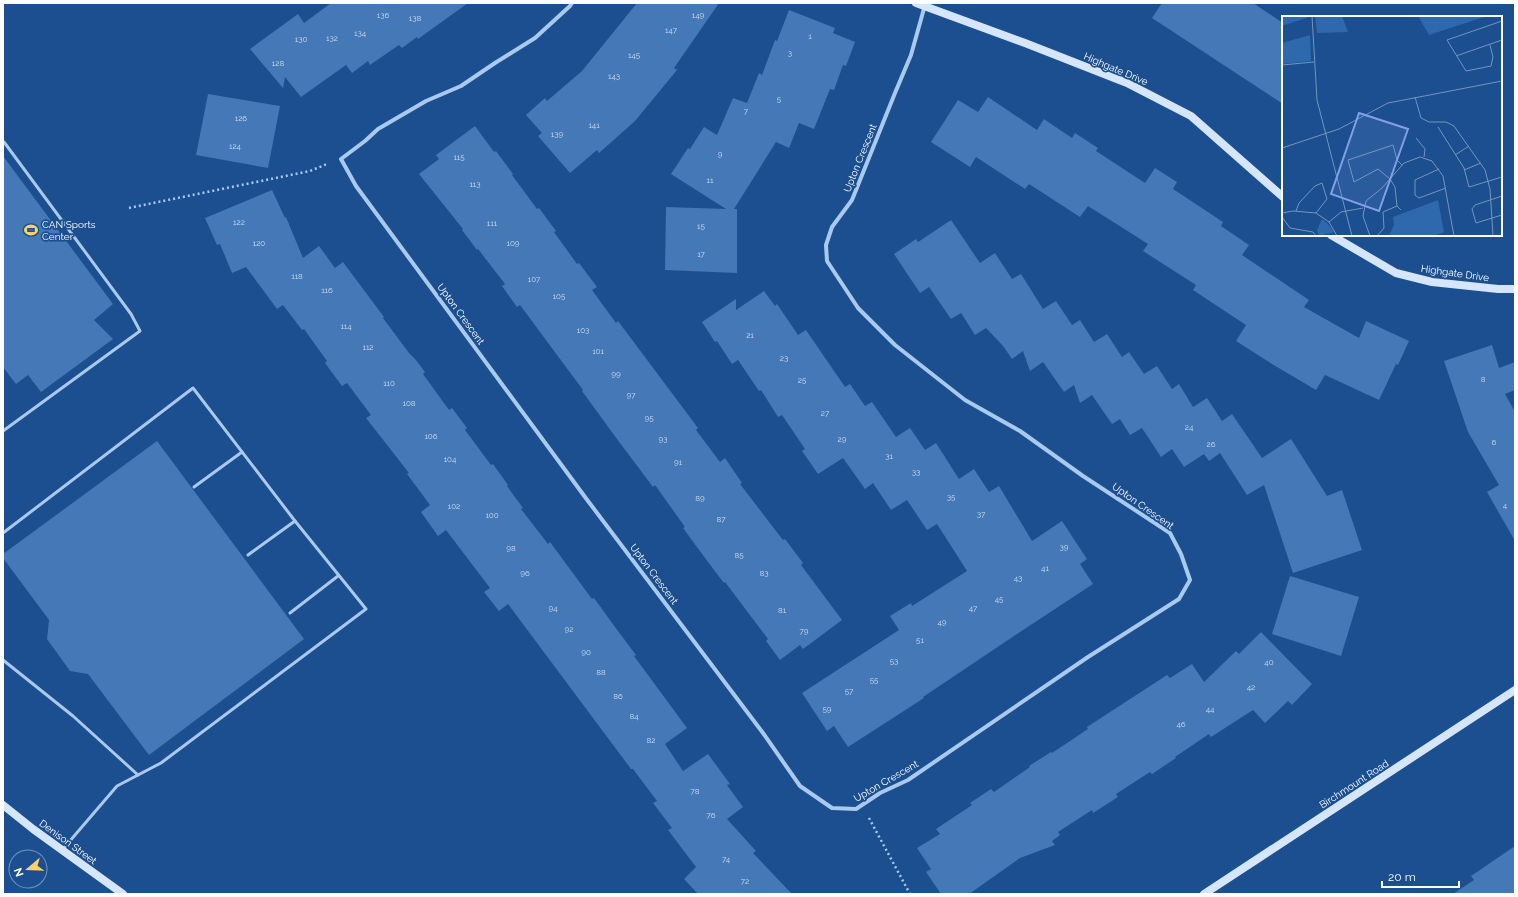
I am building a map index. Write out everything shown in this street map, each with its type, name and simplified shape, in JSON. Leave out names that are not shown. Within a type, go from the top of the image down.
[{"type":"street","points":[[341,159],[378,129],[426,101],[462,86],[494,63],[535,38],[572,3]]},
{"type":"street","name":"Highgate Drive","points":[[916,3],[925,5],[1127,83],[1191,116],[1282,196]]},
{"type":"street","name":"Upton Crescent","points":[[341,159],[356,186],[585,497],[763,733],[800,786],[832,808],[856,809],[880,793],[908,780],[1088,657],[1179,599],[1190,580],[1181,554],[1170,533],[1083,476],[1020,431],[965,400],[900,350],[858,308],[827,261],[826,245],[832,227],[852,200],[911,55],[925,5]]},
{"type":"street","name":"Highgate Drive","points":[[1333,236],[1396,273],[1432,282],[1498,289],[1515,289]]},
{"type":"street","name":"Birchmount Road","points":[[1204,894],[1515,690]]},
{"type":"street","name":"Denison Street","points":[[3,805],[123,894]]},
{"type":"lane","points":[[3,431],[140,331],[131,314],[4,142]]},
{"type":"lane","points":[[3,533],[193,388],[338,576],[366,609],[161,763],[117,786],[62,850]]},
{"type":"lane","points":[[194,487],[242,452]]},
{"type":"lane","points":[[248,555],[295,521]]},
{"type":"lane","points":[[290,613],[338,576]]},
{"type":"lane","points":[[3,660],[72,716],[138,775]]},
{"type":"path","points":[[129,208],[310,170],[341,159]]},
{"type":"path","points":[[862,805],[910,894]]},
{"type":"building","points":[[331,3],[468,3],[418,39],[417,37],[402,48],[399,45],[370,65],[368,61],[352,73],[346,65],[301,97],[285,77],[283,88],[250,49],[298,14],[304,23]]},
{"type":"building","points":[[637,3],[719,3],[674,68],[677,70],[635,121],[599,153],[597,150],[570,173],[538,136],[542,133],[526,115],[545,98],[547,101],[582,71]]},
{"type":"building","points":[[1162,3],[1253,3],[1282,22],[1282,103],[1152,18]]},
{"type":"building","points":[[789,10],[835,28],[833,33],[855,42],[846,66],[843,65],[834,90],[830,89],[814,129],[799,123],[789,148],[776,142],[734,209],[737,209],[737,273],[665,270],[666,207],[726,209],[671,174],[704,127],[717,135],[733,98],[747,103],[759,73],[762,75],[775,40],[777,41]]},
{"type":"building","points":[[208,94],[280,106],[268,168],[196,155]]},
{"type":"building","points":[[988,97],[1037,130],[1044,119],[1072,138],[1075,133],[1098,148],[1096,151],[1145,183],[1155,168],[1177,182],[1173,189],[1223,222],[1221,226],[1249,245],[1242,255],[1309,300],[1304,307],[1359,338],[1366,321],[1409,341],[1379,400],[1325,375],[1316,390],[1236,341],[1246,325],[1193,290],[1196,285],[1143,251],[1148,244],[1088,206],[1080,217],[1029,184],[1025,189],[976,157],[970,167],[931,142],[958,100],[978,112]]},
{"type":"building","points":[[475,126],[494,152],[496,151],[537,209],[539,208],[556,231],[554,232],[577,264],[579,263],[597,287],[592,290],[616,323],[618,321],[698,428],[696,430],[720,462],[725,458],[742,483],[740,484],[783,540],[785,539],[803,563],[801,565],[842,620],[803,649],[800,645],[780,660],[766,641],[768,639],[683,528],[685,527],[655,485],[653,487],[520,305],[517,307],[502,286],[505,284],[419,174],[439,159],[436,155]]},
{"type":"building","name":"CAN Sports Center","points":[[3,156],[113,304],[94,320],[113,339],[41,392],[28,375],[16,384],[3,367]]},
{"type":"building","points":[[272,190],[285,218],[286,217],[303,258],[319,246],[335,268],[343,262],[409,353],[425,372],[423,374],[449,410],[452,408],[467,428],[465,430],[491,465],[493,464],[523,508],[521,509],[548,544],[550,542],[592,599],[594,598],[636,655],[634,656],[687,728],[665,744],[683,771],[708,754],[730,784],[727,785],[743,807],[727,819],[756,851],[753,853],[792,894],[698,894],[684,879],[696,867],[668,830],[672,828],[653,803],[657,801],[633,769],[631,769],[508,604],[499,611],[484,592],[490,588],[446,530],[438,536],[421,512],[430,505],[407,474],[409,473],[366,418],[371,415],[347,383],[342,386],[325,363],[327,361],[304,329],[302,330],[283,305],[277,309],[246,267],[232,273],[220,244],[217,245],[205,218]]},
{"type":"building","points":[[951,220],[980,263],[995,253],[1012,279],[1021,274],[1043,309],[1056,301],[1072,325],[1080,320],[1094,342],[1107,334],[1122,357],[1129,352],[1144,374],[1157,366],[1172,389],[1179,384],[1193,407],[1207,398],[1222,421],[1232,414],[1262,458],[1291,439],[1327,496],[1342,490],[1362,550],[1293,573],[1264,485],[1247,495],[1220,453],[1209,461],[1204,454],[1184,467],[1172,449],[1161,457],[1142,428],[1130,435],[1120,419],[1112,424],[1092,395],[1080,403],[1074,385],[1064,392],[1043,362],[1030,371],[1023,351],[1012,359],[1003,346],[986,328],[975,335],[961,313],[951,319],[929,287],[920,293],[894,254],[916,239],[918,242]]},
{"type":"building","points":[[764,291],[775,306],[777,304],[798,335],[806,330],[845,387],[850,384],[865,406],[872,402],[896,437],[910,428],[925,450],[936,443],[959,479],[974,469],[989,492],[999,486],[1032,541],[1062,521],[1087,559],[1080,564],[1093,584],[923,697],[924,698],[848,747],[834,726],[827,731],[802,693],[899,630],[890,616],[911,603],[912,606],[967,571],[937,524],[927,530],[907,500],[891,510],[873,483],[865,489],[843,458],[818,474],[802,451],[805,449],[782,415],[778,417],[761,390],[759,391],[738,360],[732,364],[717,341],[715,342],[702,322],[736,299],[736,310]]},
{"type":"building","points":[[1492,345],[1499,368],[1515,362],[1515,390],[1505,394],[1515,412],[1515,541],[1487,492],[1499,485],[1468,432],[1444,361]]},
{"type":"building","points":[[157,441],[304,639],[149,755],[88,674],[70,671],[47,639],[49,620],[3,558],[3,554]]},
{"type":"building","points":[[1290,576],[1359,597],[1341,656],[1272,634]]},
{"type":"building","points":[[1261,632],[1312,684],[1292,705],[1288,701],[1265,723],[1253,710],[1211,737],[1209,734],[1152,774],[1150,772],[1116,794],[1118,797],[1093,813],[1092,810],[1058,832],[1060,835],[1052,841],[1055,845],[1020,858],[969,894],[941,894],[926,872],[931,869],[917,848],[940,834],[936,829],[972,805],[970,803],[991,789],[994,792],[1030,767],[1029,766],[1051,752],[1052,753],[1088,729],[1087,727],[1167,675],[1170,678],[1192,664],[1204,682],[1236,651],[1239,654]]},
{"type":"building","points":[[1515,846],[1515,894],[1453,894],[1474,880],[1471,876]]},
{"type":"place","name":"CAN Sports Center","points":[[31,230]]}]
